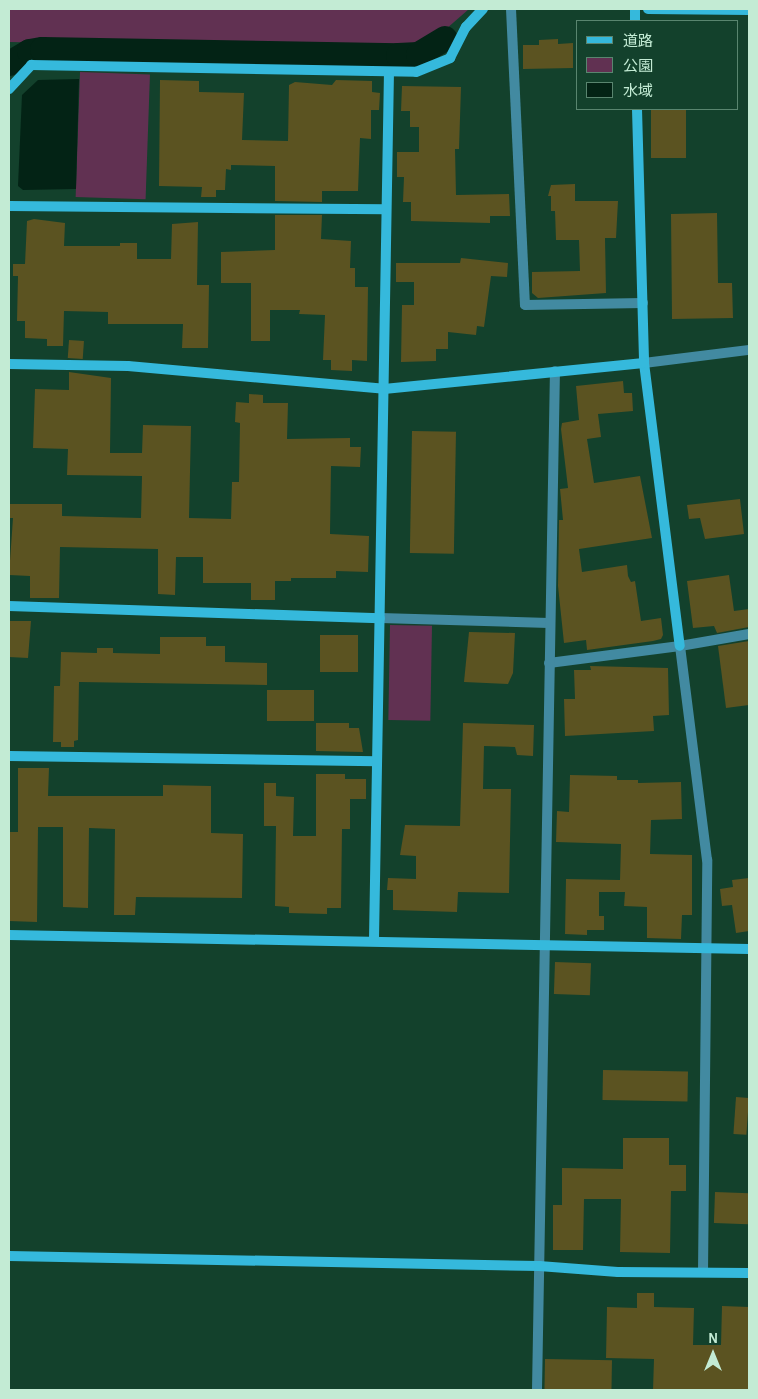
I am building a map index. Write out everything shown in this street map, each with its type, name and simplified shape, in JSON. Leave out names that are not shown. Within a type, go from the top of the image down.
[{"type":"street","points":[[9,89],[31,65],[416,72],[450,58],[466,27],[483,9]]},
{"type":"street","points":[[511,9],[525,305],[642,303]]},
{"type":"street","points":[[648,9],[749,10]]},
{"type":"street","points":[[374,939],[389,73]]},
{"type":"street","points":[[637,110],[644,363],[707,860],[703,1272]]},
{"type":"street","points":[[9,206],[386,208]]},
{"type":"street","points":[[9,364],[128,366],[384,390],[470,383],[555,371],[644,363],[749,350]]},
{"type":"street","points":[[537,1390],[549,623],[555,371]]},
{"type":"street","points":[[9,606],[549,623]]},
{"type":"street","points":[[549,663],[680,646],[749,634]]},
{"type":"street","points":[[9,756],[377,762]]},
{"type":"street","points":[[9,935],[374,939],[749,949]]},
{"type":"street","points":[[9,1256],[539,1266],[618,1272],[749,1273]]},
{"type":"green space","points":[[9,9],[469,9],[430,43],[419,49],[404,49],[9,42]]},
{"type":"green space","points":[[80,72],[150,74],[146,199],[76,197]]},
{"type":"green space","points":[[390,625],[432,626],[430,721],[388,720]]},
{"type":"water","points":[[79,79],[76,189],[23,190],[18,186],[22,95],[38,80]]},
{"type":"building","points":[[558,39],[558,44],[573,43],[573,68],[523,69],[523,45],[539,45],[539,40]]},
{"type":"building","points":[[160,80],[199,81],[199,92],[244,93],[242,140],[288,141],[289,85],[295,82],[332,85],[336,80],[372,81],[372,92],[380,93],[379,110],[371,110],[371,139],[360,138],[358,191],[322,191],[322,202],[275,201],[275,166],[231,165],[231,170],[226,169],[225,190],[216,190],[216,197],[201,197],[202,187],[159,186]]},
{"type":"building","points":[[402,86],[461,87],[459,149],[455,149],[456,195],[509,194],[510,216],[490,216],[490,223],[411,221],[411,202],[403,202],[404,177],[397,177],[397,152],[419,152],[419,127],[410,127],[410,111],[401,111]]},
{"type":"building","points":[[651,110],[686,110],[686,158],[651,158]]},
{"type":"building","points":[[575,184],[575,201],[618,201],[616,238],[605,238],[606,293],[538,298],[532,293],[532,272],[580,271],[579,240],[556,240],[555,211],[551,211],[551,196],[548,196],[551,185]]},
{"type":"building","points":[[717,213],[718,283],[732,283],[733,318],[672,319],[671,214]]},
{"type":"building","points":[[275,215],[322,215],[321,239],[351,241],[350,268],[355,268],[355,287],[368,287],[367,361],[352,360],[352,371],[331,370],[331,360],[323,360],[325,315],[299,314],[300,310],[270,310],[270,341],[251,341],[251,283],[221,283],[221,252],[275,250]]},
{"type":"building","points":[[34,219],[65,223],[64,246],[120,246],[120,243],[137,243],[137,259],[171,259],[172,224],[198,222],[197,285],[209,285],[208,348],[182,348],[183,324],[108,324],[108,312],[64,311],[63,346],[47,346],[47,339],[25,338],[25,321],[17,321],[18,276],[13,276],[13,264],[25,264],[27,221]]},
{"type":"building","points":[[461,258],[508,263],[507,277],[491,276],[484,327],[477,326],[476,335],[448,332],[448,349],[436,349],[436,361],[401,362],[402,305],[414,305],[414,282],[396,282],[396,263],[460,263]]},
{"type":"building","points":[[69,340],[84,341],[83,359],[68,358]]},
{"type":"building","points":[[69,372],[111,378],[110,453],[142,453],[143,425],[191,426],[189,518],[231,519],[232,482],[239,482],[240,423],[235,422],[236,402],[249,403],[249,394],[263,395],[263,403],[288,403],[287,439],[350,438],[350,447],[361,447],[360,467],[331,466],[330,534],[369,536],[368,572],[336,571],[336,578],[291,578],[291,581],[275,581],[275,600],[251,600],[251,583],[203,583],[203,557],[176,557],[175,595],[158,594],[158,549],[60,547],[59,598],[30,598],[30,576],[9,575],[13,518],[9,518],[9,504],[62,504],[62,516],[141,518],[142,476],[67,475],[68,449],[33,448],[35,389],[69,390]]},
{"type":"building","points":[[623,381],[624,393],[632,393],[633,411],[598,414],[601,437],[587,439],[594,483],[640,476],[652,538],[579,549],[582,572],[627,565],[628,576],[631,582],[635,581],[641,621],[661,618],[663,635],[661,639],[653,641],[587,650],[586,640],[564,643],[558,586],[559,520],[563,520],[560,489],[568,488],[561,429],[562,423],[579,420],[576,386]]},
{"type":"building","points":[[412,431],[456,432],[454,554],[410,553]]},
{"type":"building","points":[[740,499],[744,534],[705,539],[700,518],[689,519],[687,505]]},
{"type":"building","points":[[729,575],[734,611],[749,609],[749,627],[717,633],[714,626],[693,628],[687,581]]},
{"type":"building","points":[[9,621],[31,621],[28,658],[9,657]]},
{"type":"building","points":[[469,632],[515,633],[513,673],[508,684],[464,682]]},
{"type":"building","points":[[320,635],[358,635],[358,672],[320,672]]},
{"type":"building","points":[[160,637],[206,637],[206,646],[225,646],[225,662],[267,663],[267,685],[79,682],[78,740],[74,741],[74,747],[61,747],[61,742],[53,742],[54,686],[60,686],[61,652],[97,653],[97,648],[113,648],[113,653],[160,654]]},
{"type":"building","points":[[749,641],[749,705],[726,708],[718,646]]},
{"type":"building","points":[[590,666],[668,668],[669,715],[653,716],[654,731],[565,736],[564,699],[575,699],[574,670],[591,670]]},
{"type":"building","points":[[267,690],[314,690],[314,721],[267,721]]},
{"type":"building","points":[[316,723],[349,723],[349,728],[359,728],[363,752],[316,751]]},
{"type":"building","points":[[463,723],[534,725],[533,756],[517,755],[515,747],[484,746],[483,789],[511,789],[509,893],[458,892],[457,912],[393,910],[393,890],[387,890],[388,878],[416,879],[416,856],[400,855],[405,825],[460,826]]},
{"type":"building","points":[[18,768],[49,768],[48,796],[163,796],[163,785],[211,786],[211,833],[243,834],[242,898],[136,897],[135,915],[114,915],[115,829],[89,828],[88,908],[63,907],[63,827],[38,827],[37,922],[9,921],[9,832],[18,832]]},
{"type":"building","points":[[316,774],[345,774],[345,779],[366,779],[366,799],[350,799],[350,829],[342,829],[341,908],[327,908],[327,914],[289,913],[289,907],[275,906],[276,826],[264,826],[264,783],[276,783],[276,796],[294,797],[293,836],[316,836]]},
{"type":"building","points":[[570,775],[617,776],[617,780],[638,780],[638,783],[681,782],[682,819],[651,820],[650,854],[692,855],[692,915],[682,915],[681,939],[647,938],[647,907],[624,906],[625,892],[599,892],[599,916],[604,916],[604,930],[587,930],[587,935],[565,934],[566,879],[620,880],[621,844],[556,842],[557,811],[569,812]]},
{"type":"building","points":[[749,878],[749,931],[736,933],[732,905],[722,906],[720,889],[733,887],[732,880]]},
{"type":"building","points":[[555,962],[591,963],[590,995],[554,994]]},
{"type":"building","points":[[603,1070],[688,1071],[687,1101],[602,1100]]},
{"type":"building","points":[[736,1097],[749,1098],[746,1135],[733,1134]]},
{"type":"building","points":[[623,1138],[669,1138],[669,1165],[686,1165],[686,1191],[671,1191],[670,1253],[620,1252],[621,1199],[584,1199],[583,1250],[553,1250],[553,1205],[562,1205],[562,1168],[623,1169]]},
{"type":"building","points":[[715,1192],[749,1193],[748,1224],[714,1223]]},
{"type":"building","points":[[637,1293],[654,1293],[654,1307],[694,1308],[693,1345],[721,1345],[722,1306],[749,1307],[749,1390],[653,1390],[654,1359],[606,1358],[607,1307],[637,1308]]},
{"type":"building","points":[[545,1359],[612,1360],[611,1390],[544,1390]]},
{"type":"waterway","points":[[9,63],[29,51],[42,49],[418,54],[445,38]]}]
